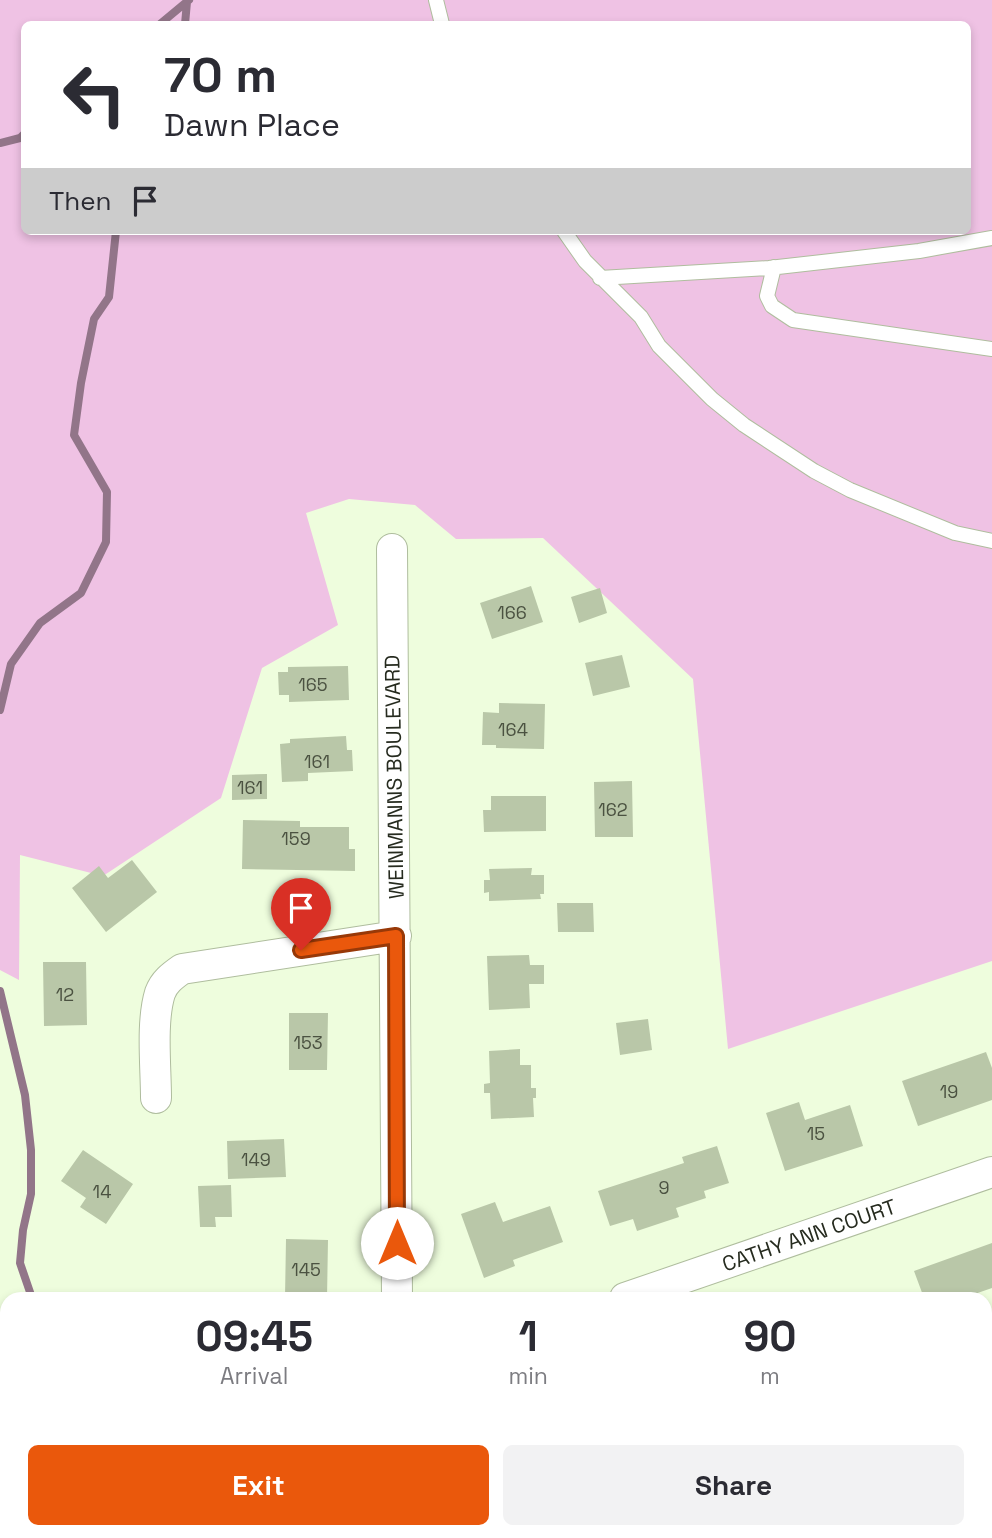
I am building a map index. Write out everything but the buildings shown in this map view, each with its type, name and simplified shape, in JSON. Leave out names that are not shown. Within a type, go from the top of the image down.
[{"type":"street","name":"WEINMANNS BOULEVARD","points":[[392,549],[397,1292]]},
{"type":"street","points":[[156,1098],[157,1009],[161,992],[182,969],[396,936]]},
{"type":"street","name":"CATHY ANN COURT","points":[[642,1292],[992,1172]]},
{"type":"lane","points":[[436,0],[441,21]]},
{"type":"lane","points":[[566,235],[573,248],[600,278],[632,307],[659,346],[712,400],[744,425],[814,471],[850,490],[955,533],[992,541]]},
{"type":"lane","points":[[600,278],[775,267],[919,251],[992,238]]},
{"type":"lane","points":[[775,267],[767,296],[772,306],[793,320],[992,349]]},
{"type":"shaded area","points":[[0,0],[992,0],[992,961],[728,1049],[693,679],[543,538],[456,539],[415,505],[349,499],[306,513],[338,625],[262,668],[221,798],[103,876],[20,855],[19,980],[0,970]]},
{"type":"waterway","points":[[164,21],[189,0]]},
{"type":"waterway","points":[[185,21],[187,2]]},
{"type":"waterway","points":[[0,143],[21,137]]},
{"type":"waterway","points":[[0,710],[11,664],[40,623],[81,593],[106,542],[107,492],[74,435],[94,319],[109,297],[116,235]]},
{"type":"waterway","points":[[0,991],[25,1095],[31,1150],[31,1194],[23,1230],[20,1263],[30,1292]]},
{"type":"route","points":[[301,950],[396,936],[397,1243]]}]
